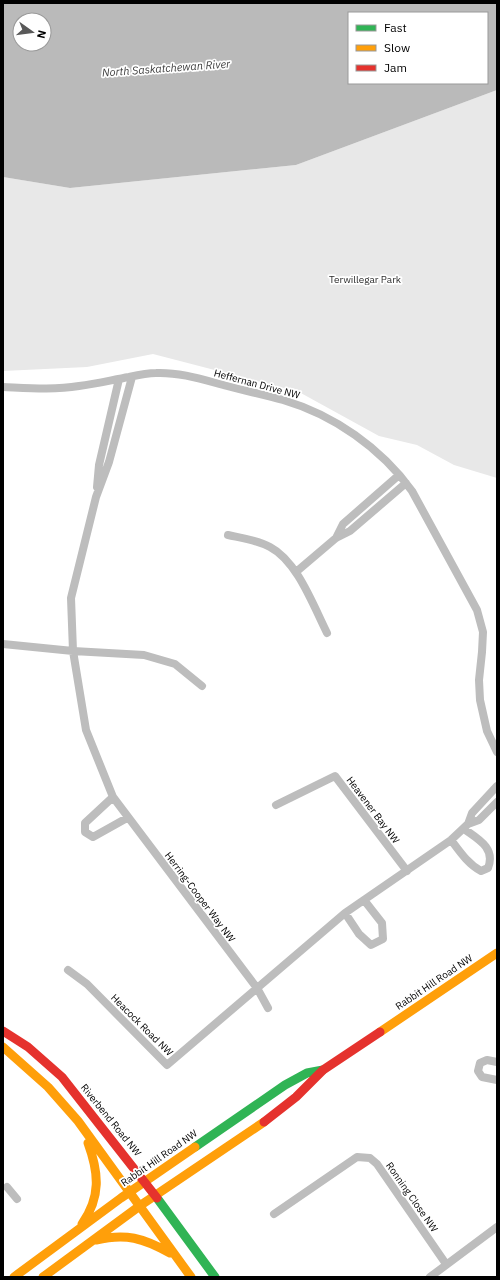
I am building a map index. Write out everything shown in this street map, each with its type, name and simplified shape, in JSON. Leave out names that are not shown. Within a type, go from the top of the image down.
[{"type":"main road","name":"Rabbit Hill Road NW","points":[[43,1277],[139,1205],[270,1117],[312,1083],[323,1070],[497,953]]},
{"type":"main road","name":"Riverbend Road NW","points":[[3,1031],[28,1047],[62,1077],[155,1195],[215,1277]]},
{"type":"main road","points":[[3,1047],[48,1087],[78,1120],[129,1193],[191,1277]]},
{"type":"main road","name":"Rabbit Hill Road NW","points":[[14,1277],[77,1229],[285,1085],[307,1073],[323,1070]]},
{"type":"main road","points":[[77,1229],[88,1216],[97,1190],[94,1156],[78,1120]]},
{"type":"main road","points":[[89,1242],[123,1235],[153,1243],[175,1256]]},
{"type":"street","name":"Heffernan Drive NW","points":[[3,387],[63,387],[157,373],[186,376],[284,400],[327,417],[342,426],[373,449],[406,483],[418,502],[477,610],[482,632],[482,652],[478,680],[480,700],[487,730],[497,752]]},
{"type":"street","name":"Herring-Cooper Way NW","points":[[132,377],[109,462],[96,497],[71,598],[73,651],[86,730],[112,798],[257,988]]},
{"type":"street","name":"Herring-Cooper Way NW","points":[[96,497],[99,465],[119,379]]},
{"type":"street","points":[[336,538],[343,524],[399,475]]},
{"type":"street","points":[[296,572],[336,538],[350,532],[406,483]]},
{"type":"street","points":[[228,535],[263,544],[286,558],[296,572],[327,633]]},
{"type":"street","points":[[3,644],[144,656],[175,664],[202,686]]},
{"type":"street","name":"Heavener Bay NW","points":[[276,805],[335,776],[407,871]]},
{"type":"street","name":"Heacock Road NW","points":[[466,826],[472,813],[497,786]]},
{"type":"street","points":[[112,798],[85,823],[85,832],[93,837],[127,818]]},
{"type":"street","name":"Heacock Road NW","points":[[68,970],[87,984],[167,1065],[345,913],[451,840],[466,826],[479,820],[497,802]]},
{"type":"street","points":[[451,840],[467,861],[475,868],[481,871],[488,868],[491,860],[486,846],[466,826]]},
{"type":"street","points":[[345,913],[359,934],[372,945],[383,939],[382,923],[364,900]]},
{"type":"street","points":[[257,988],[268,1008]]},
{"type":"street","points":[[497,1062],[480,1062],[478,1071],[482,1077],[497,1080]]},
{"type":"street","name":"Ronning Close NW","points":[[274,1214],[357,1157],[365,1156],[377,1164],[446,1264]]},
{"type":"street","points":[[7,1187],[17,1200]]},
{"type":"street","points":[[430,1277],[497,1228]]},
{"type":"green space","name":"Terwillegar Park","points":[[497,90],[497,478],[454,465],[417,445],[379,436],[299,392],[153,354],[87,367],[3,371],[3,177],[70,188],[296,165]]},
{"type":"water","name":"North Saskatchewan River","points":[[3,3],[497,3],[497,90],[296,165],[70,188],[3,177]]},
{"type":"traffic: fast","points":[[195,1147],[285,1085],[307,1073],[323,1070]]},
{"type":"traffic: fast","points":[[157,1198],[215,1277]]},
{"type":"traffic: slow","points":[[380,1032],[497,953]]},
{"type":"traffic: slow","points":[[3,1047],[48,1087],[78,1121],[191,1277]]},
{"type":"traffic: slow","points":[[43,1277],[141,1205],[264,1122]]},
{"type":"traffic: slow","points":[[82,1224],[92,1204],[96,1185],[96,1175],[92,1154],[88,1143]]},
{"type":"traffic: slow","points":[[14,1277],[121,1198],[195,1147]]},
{"type":"traffic: slow","points":[[96,1240],[116,1237],[134,1238],[143,1240],[170,1253]]},
{"type":"traffic: jam","points":[[3,1031],[28,1047],[62,1077],[157,1198]]},
{"type":"traffic: jam","points":[[264,1122],[296,1097],[323,1070],[380,1032]]}]
